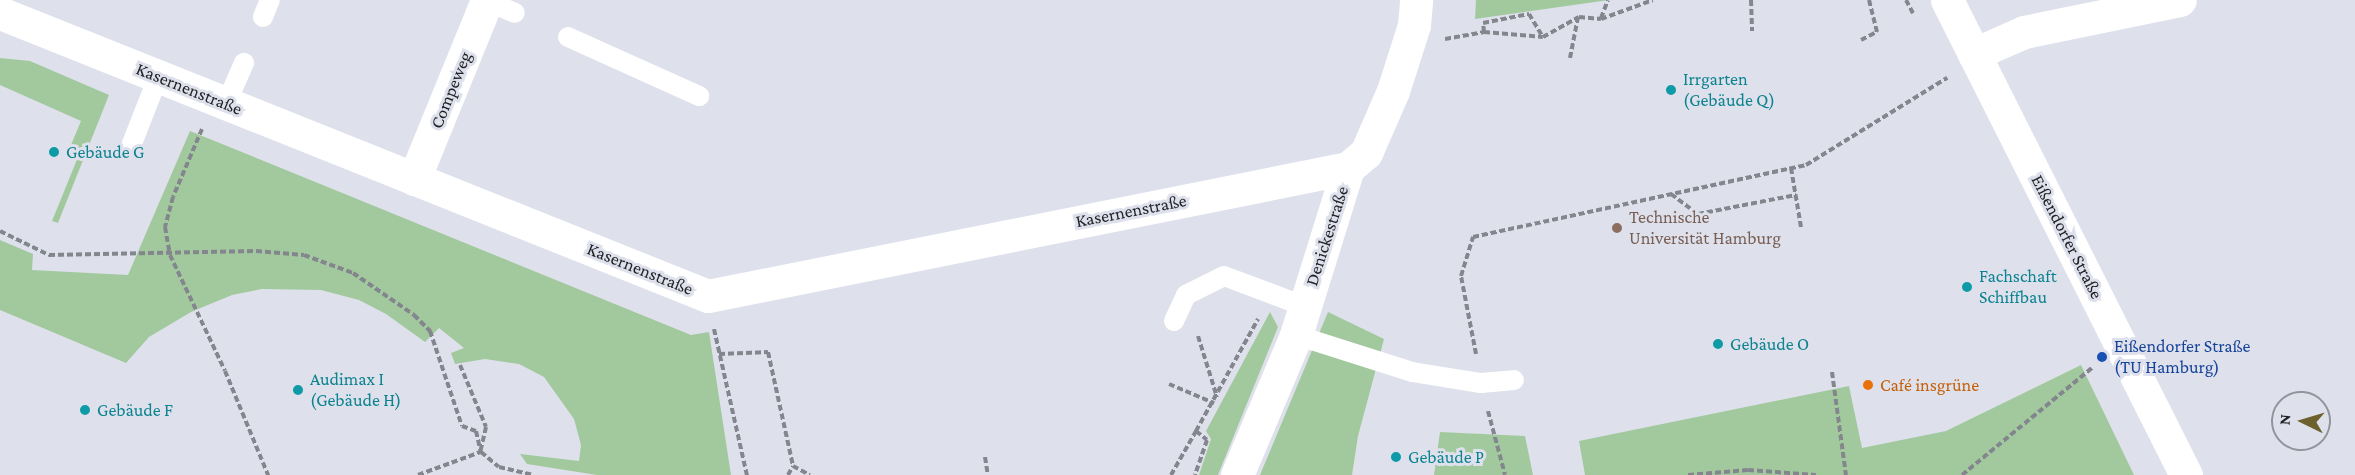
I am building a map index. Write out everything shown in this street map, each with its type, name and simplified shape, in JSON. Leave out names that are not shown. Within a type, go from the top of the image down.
[{"type":"street","name":"Denickestraße","points":[[1237,475],[1300,321],[1348,168],[1366,153],[1377,132],[1408,46],[1416,0]]},
{"type":"street","name":"Eißendorfer Straße","points":[[1947,0],[2186,475]]},
{"type":"street","points":[[1974,54],[2024,32],[2180,0]]},
{"type":"street","name":"Compeweg","points":[[414,179],[497,5]]},
{"type":"street","name":"Kasernenstraße","points":[[0,13],[708,296],[1348,168]]},
{"type":"lane","points":[[568,37],[699,96]]},
{"type":"lane","points":[[226,104],[244,63]]},
{"type":"lane","points":[[131,146],[158,76]]},
{"type":"lane","points":[[1174,321],[1186,295],[1224,276],[1300,321],[1412,372],[1481,383],[1514,380]]},
{"type":"path","points":[[1601,19],[1608,0]]},
{"type":"path","points":[[1543,37],[1529,14],[1483,23],[1484,32],[1543,37],[1579,16],[1601,19],[1653,0]]},
{"type":"path","points":[[1751,0],[1752,31]]},
{"type":"path","points":[[1861,40],[1877,32],[1869,0]]},
{"type":"path","points":[[1570,58],[1579,16]]},
{"type":"path","points":[[1505,475],[1481,383],[1461,276],[1473,237],[1806,165],[1947,78]]},
{"type":"path","points":[[201,131],[170,207],[165,227],[170,255],[227,370],[268,475]]},
{"type":"path","points":[[1791,168],[1801,227]]},
{"type":"path","points":[[1670,194],[1698,214],[1797,195]]},
{"type":"path","points":[[0,231],[49,255],[170,255],[256,250],[294,254],[354,273],[414,315],[430,331],[462,426],[477,431],[481,452],[499,467],[533,475]]},
{"type":"path","points":[[708,296],[747,475]]},
{"type":"path","points":[[1197,334],[1217,398]]},
{"type":"path","points":[[1171,475],[1217,398],[1248,339]]},
{"type":"path","points":[[719,354],[768,352],[793,466],[788,475]]},
{"type":"path","points":[[1962,475],[2096,364]]},
{"type":"path","points":[[460,365],[486,427],[481,452]]},
{"type":"path","points":[[1832,372],[1846,475]]},
{"type":"path","points":[[1169,384],[1214,403]]},
{"type":"path","points":[[1195,475],[1207,440],[1196,430]]},
{"type":"path","points":[[418,475],[481,452]]},
{"type":"path","points":[[985,457],[988,475]]},
{"type":"path","points":[[793,466],[810,475]]},
{"type":"path","points":[[1688,475],[1748,470],[1816,475]]},
{"type":"green space","points":[[1476,0],[1609,0],[1475,19]]},
{"type":"green space","points":[[0,58],[30,61],[109,95],[58,223],[52,221],[78,157],[68,152],[81,121],[0,85]]},
{"type":"green space","points":[[190,131],[691,335],[709,332],[731,475],[597,475],[527,464],[520,454],[579,461],[581,445],[574,419],[544,377],[519,364],[485,359],[455,364],[451,353],[464,348],[439,328],[425,342],[386,314],[359,300],[321,290],[262,289],[232,295],[191,312],[149,337],[126,363],[0,310],[0,240],[33,254],[32,270],[128,275]]},
{"type":"green space","points":[[1270,312],[1278,327],[1218,475],[1199,475],[1211,439],[1206,431]]},
{"type":"green space","points":[[1328,312],[1384,339],[1358,436],[1352,475],[1260,475]]},
{"type":"green space","points":[[2081,365],[2134,475],[1585,475],[1579,441],[1849,386],[1862,448],[1946,431]]},
{"type":"green space","points":[[1440,432],[1525,436],[1533,475],[1434,475]]},
{"type":"place","name":"Irrgarten (Gebäude Q)","points":[[1671,90]]},
{"type":"place","name":"Gebäude G","points":[[54,152]]},
{"type":"place","name":"Technische Universität Hamburg","points":[[1617,228]]},
{"type":"place","name":"Fachschaft Schiffbau","points":[[1967,287]]},
{"type":"place","name":"Gebäude O","points":[[1718,344]]},
{"type":"place","name":"Eißendorfer Straße (TU Hamburg)","points":[[2102,357]]},
{"type":"place","name":"Café insgrüne","points":[[1868,385]]},
{"type":"place","name":"Audimax I (Gebäude H)","points":[[298,390]]},
{"type":"place","name":"Gebäude F","points":[[85,410]]},
{"type":"place","name":"Gebäude P","points":[[1396,457]]}]
